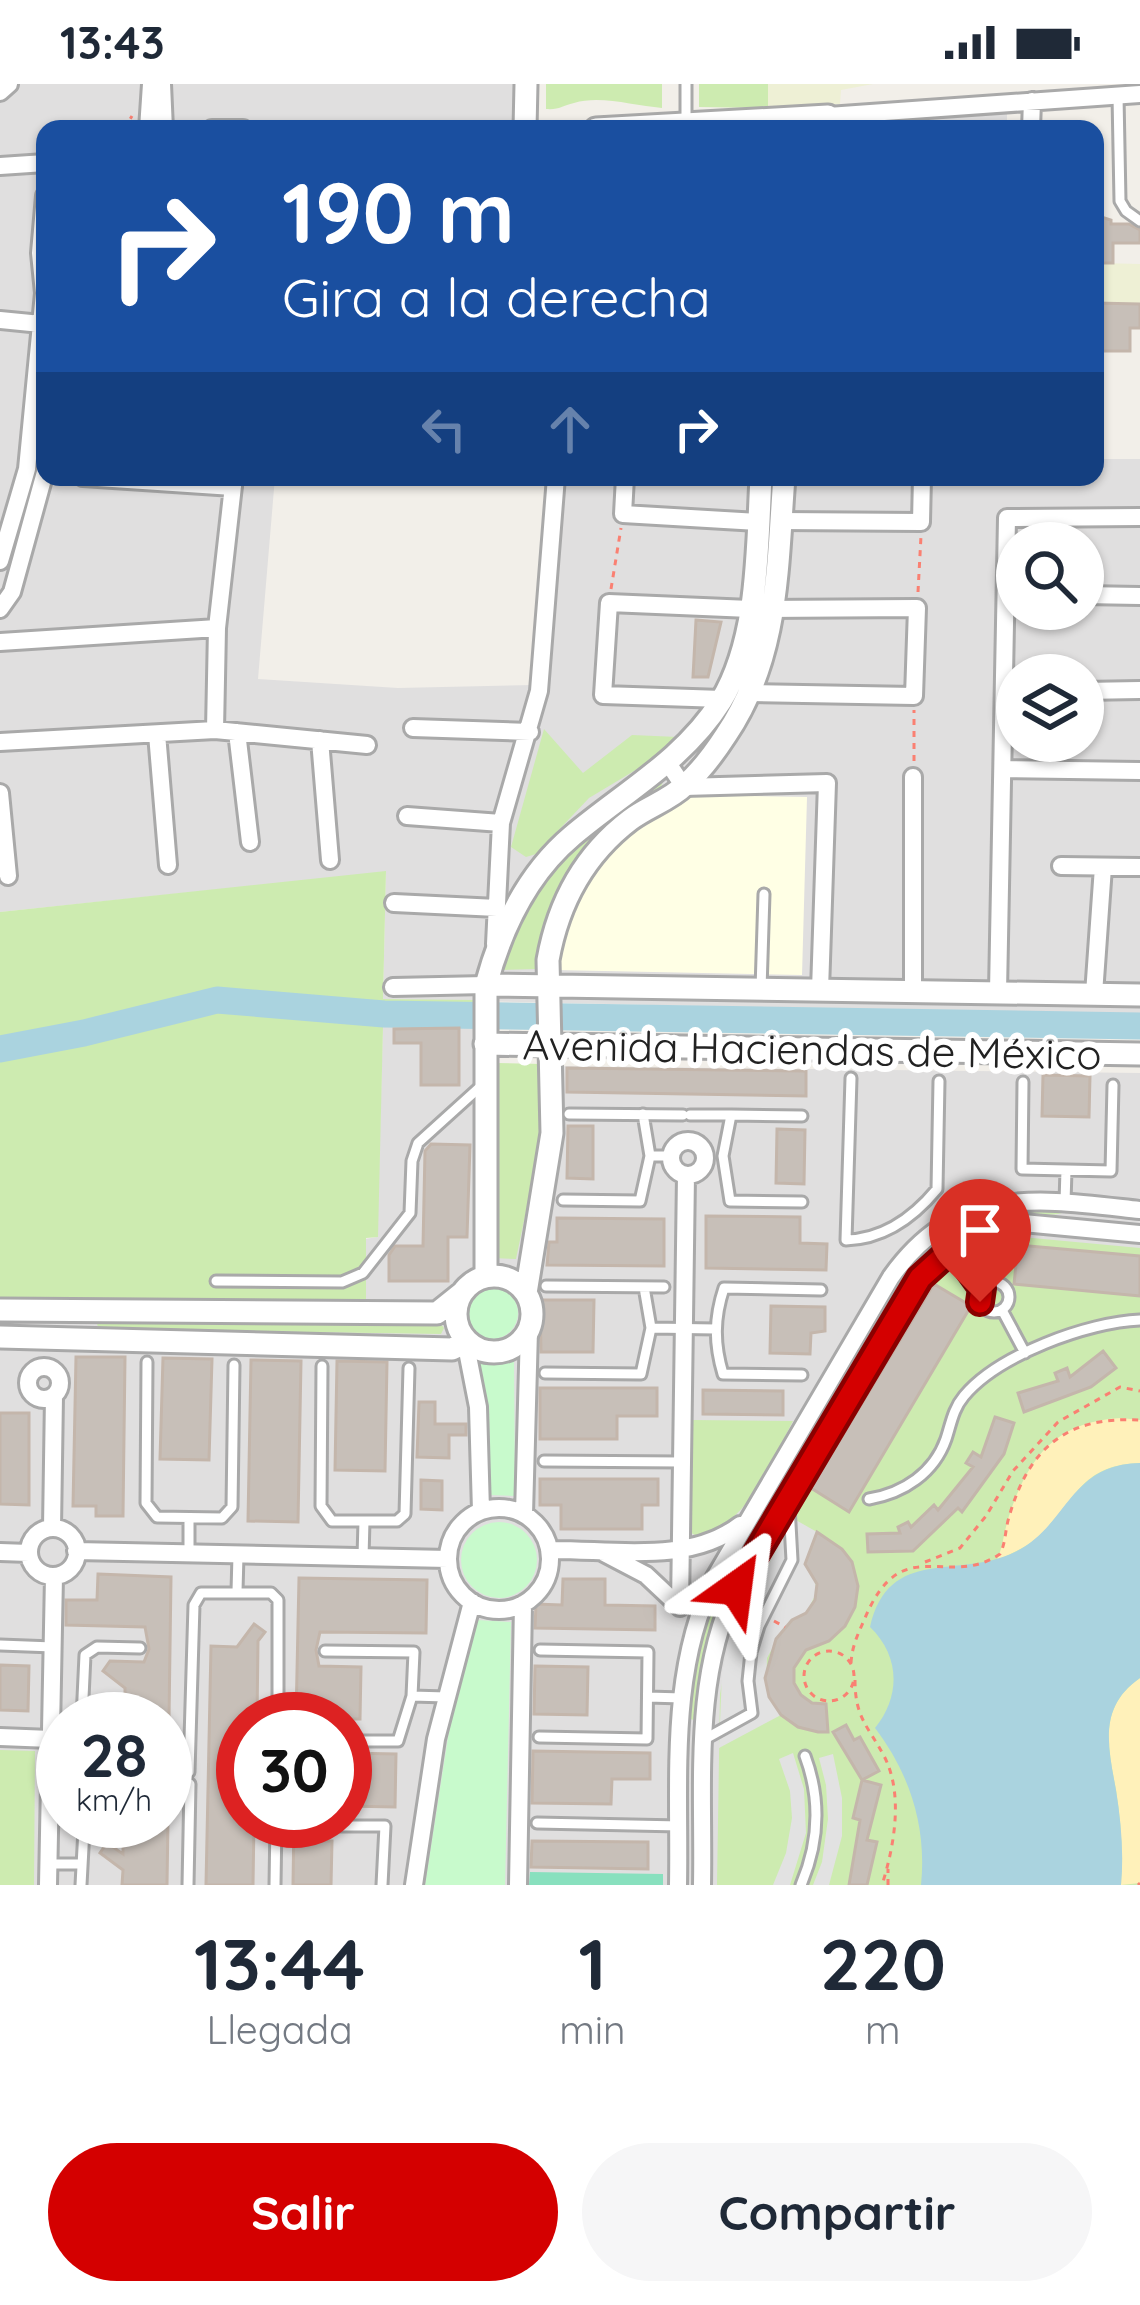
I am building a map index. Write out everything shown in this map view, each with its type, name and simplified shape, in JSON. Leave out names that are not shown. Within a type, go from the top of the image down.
[{"type":"street","points":[[0,92],[9,84]]},
{"type":"street","points":[[149,120],[151,84]]},
{"type":"street","points":[[162,84],[164,120]]},
{"type":"street","points":[[525,120],[526,84]]},
{"type":"street","points":[[847,120],[1140,94]]},
{"type":"street","points":[[1031,120],[1032,101]]},
{"type":"street","points":[[0,166],[36,167]]},
{"type":"street","points":[[0,320],[36,323]]},
{"type":"street","points":[[0,561],[36,483]]},
{"type":"street","points":[[0,609],[12,592],[37,486]]},
{"type":"street","points":[[215,730],[217,628],[234,486]]},
{"type":"street","points":[[495,953],[501,823],[539,691],[555,486]]},
{"type":"street","points":[[625,486],[623,514],[921,522],[922,486]]},
{"type":"street","points":[[524,1514],[529,1330],[552,1133],[549,992],[553,932],[580,873],[619,830],[684,787],[725,737],[751,693],[768,646],[774,607],[763,486]]},
{"type":"street","points":[[486,1276],[486,991],[495,953],[517,904],[540,870],[569,838],[668,763],[722,699],[740,660],[769,521],[781,486]]},
{"type":"street","points":[[1007,522],[1007,518],[1140,517]]},
{"type":"street","points":[[1104,595],[1140,596]]},
{"type":"street","points":[[722,699],[602,695],[609,603],[750,609],[917,608],[914,696],[751,693]]},
{"type":"street","points":[[0,642],[217,628]]},
{"type":"street","points":[[1104,691],[1140,690]]},
{"type":"street","points":[[413,728],[530,732]]},
{"type":"street","points":[[0,742],[215,730],[367,745]]},
{"type":"street","points":[[236,732],[250,842]]},
{"type":"street","points":[[157,734],[168,865]]},
{"type":"street","points":[[320,740],[330,860]]},
{"type":"street","points":[[998,992],[1006,762]]},
{"type":"street","points":[[668,763],[684,787]]},
{"type":"street","points":[[1005,769],[1140,771]]},
{"type":"street","points":[[914,777],[914,991]]},
{"type":"street","points":[[684,787],[827,783],[820,990]]},
{"type":"street","points":[[0,793],[8,876]]},
{"type":"street","points":[[407,816],[501,823]]},
{"type":"street","points":[[1061,866],[1140,867]]},
{"type":"street","points":[[1094,994],[1103,867]]},
{"type":"street","points":[[394,903],[496,908]]},
{"type":"street","points":[[393,987],[486,991]]},
{"type":"street","name":"Avenida Haciendas de México","points":[[486,991],[1140,994]]},
{"type":"street","name":"Avenida Haciendas de México","points":[[485,1045],[550,1039],[1140,1054]]},
{"type":"street","points":[[688,1141],[713,1156],[699,1171],[686,1175],[674,1167],[671,1156],[679,1144],[688,1141]]},
{"type":"street","points":[[680,1607],[686,1175]]},
{"type":"street","points":[[678,1885],[682,1698],[693,1629],[734,1544],[891,1277],[922,1242],[955,1219],[987,1206],[1022,1200],[1140,1210]]},
{"type":"street","points":[[1069,1202],[1071,1227]]},
{"type":"street","points":[[702,1885],[706,1680],[714,1644],[727,1607],[754,1557],[911,1290],[953,1248],[980,1234],[1023,1223],[1140,1234]]},
{"type":"street","points":[[0,1310],[437,1313],[486,1276],[501,1276],[536,1290]]},
{"type":"street","points":[[462,1293],[456,1309],[458,1327],[469,1343],[486,1352],[503,1351],[529,1330]]},
{"type":"street","points":[[83,1312],[83,1339]]},
{"type":"street","points":[[0,1337],[452,1349],[469,1343]]},
{"type":"street","points":[[469,1343],[479,1420],[481,1511]]},
{"type":"street","points":[[52,1528],[54,1396]]},
{"type":"street","points":[[503,1508],[524,1514],[536,1523],[549,1550],[545,1581],[523,1604],[497,1610],[472,1602],[454,1584],[448,1559],[461,1525],[481,1511],[503,1508]]},
{"type":"street","points":[[549,1550],[680,1551],[716,1540],[752,1514]]},
{"type":"street","points":[[52,1528],[69,1534],[76,1551],[70,1568],[53,1576],[34,1567],[29,1553],[38,1533],[52,1528]]},
{"type":"street","points":[[734,1544],[754,1557]]},
{"type":"street","points":[[592,1550],[646,1575],[680,1607],[693,1629]]},
{"type":"street","points":[[76,1551],[448,1559]]},
{"type":"street","points":[[0,1552],[29,1553]]},
{"type":"street","points":[[52,1690],[53,1576]]},
{"type":"street","points":[[415,1878],[446,1697],[472,1602]]},
{"type":"street","points":[[518,1885],[523,1604]]},
{"type":"street","points":[[0,1738],[36,1739]]},
{"type":"street","points":[[681,1738],[705,1739]]},
{"type":"street","points":[[48,1885],[49,1848]]},
{"type":"lane","points":[[686,84],[686,120]]},
{"type":"lane","points":[[1118,96],[1120,201],[1140,221]]},
{"type":"lane","points":[[761,989],[764,894]]},
{"type":"lane","points":[[851,1078],[846,1240],[875,1236],[903,1222],[937,1189],[939,1081]]},
{"type":"lane","points":[[216,1281],[342,1282],[363,1274],[410,1213],[412,1161],[418,1143],[485,1082]]},
{"type":"lane","points":[[1023,1082],[1022,1169],[1111,1171],[1113,1085]]},
{"type":"lane","points":[[569,1114],[802,1116]]},
{"type":"lane","points":[[563,1200],[640,1201],[650,1156],[643,1114]]},
{"type":"lane","points":[[731,1115],[713,1156],[730,1202],[802,1202]]},
{"type":"lane","points":[[650,1156],[671,1156]]},
{"type":"lane","points":[[1066,1170],[1069,1202]]},
{"type":"lane","points":[[903,1222],[922,1242]]},
{"type":"lane","points":[[980,1234],[996,1282]]},
{"type":"lane","points":[[953,1248],[982,1288]]},
{"type":"lane","points":[[996,1282],[1005,1286],[1010,1294],[1002,1310],[991,1312],[982,1307],[982,1288],[996,1282]]},
{"type":"lane","points":[[545,1372],[641,1373],[651,1328],[644,1287]]},
{"type":"lane","points":[[536,1290],[664,1287]]},
{"type":"lane","points":[[802,1375],[724,1374],[716,1328],[724,1288],[821,1290]]},
{"type":"lane","points":[[1002,1310],[1025,1353]]},
{"type":"lane","points":[[869,1499],[903,1489],[922,1475],[942,1447],[961,1399],[1025,1353],[1087,1328],[1140,1320]]},
{"type":"lane","points":[[651,1328],[716,1328]]},
{"type":"lane","points":[[147,1363],[147,1508],[158,1517],[189,1518],[222,1518],[232,1507],[234,1365]]},
{"type":"lane","points":[[322,1366],[322,1510],[332,1521],[397,1521],[407,1510],[409,1368]]},
{"type":"lane","points":[[544,1461],[680,1462]]},
{"type":"lane","points":[[705,1739],[752,1713],[748,1682],[754,1639],[792,1560],[789,1498]]},
{"type":"lane","points":[[189,1518],[189,1554]]},
{"type":"lane","points":[[363,1557],[364,1521]]},
{"type":"lane","points":[[237,1592],[238,1555]]},
{"type":"lane","points":[[188,1885],[195,1601],[206,1591],[271,1593],[280,1604],[278,1692]]},
{"type":"lane","points":[[0,1646],[52,1647]]},
{"type":"lane","points":[[52,1690],[82,1690],[82,1659],[88,1651],[140,1648]]},
{"type":"lane","points":[[538,1737],[647,1738],[648,1697],[648,1652],[540,1650]]},
{"type":"lane","points":[[325,1651],[414,1652],[412,1696],[398,1741],[372,1741]]},
{"type":"lane","points":[[412,1696],[446,1697]]},
{"type":"lane","points":[[648,1697],[682,1698]]},
{"type":"lane","points":[[800,1885],[810,1860],[816,1819],[814,1786],[805,1756]]},
{"type":"lane","points":[[537,1823],[680,1826]]},
{"type":"lane","points":[[372,1826],[385,1826],[382,1885]]},
{"type":"lane","points":[[81,1885],[82,1848]]},
{"type":"lane","points":[[275,1885],[276,1848]]},
{"type":"lane","points":[[49,1864],[81,1864]]},
{"type":"lane","points":[[384,1870],[415,1878]]},
{"type":"path","points":[[609,603],[623,514]]},
{"type":"path","points":[[917,608],[921,522]]},
{"type":"path","points":[[914,696],[914,777]]},
{"type":"path","points":[[885,1885],[895,1802],[892,1778],[886,1759],[860,1719],[851,1663],[854,1643],[876,1593],[890,1578],[960,1548],[1013,1472],[1058,1422],[1120,1387],[1140,1391]]},
{"type":"path","points":[[918,1565],[971,1564],[996,1557],[1005,1544],[1009,1515],[1025,1478],[1049,1444],[1066,1430],[1090,1421],[1140,1420]]},
{"type":"path","points":[[851,1663],[839,1652],[822,1652],[805,1669],[805,1686],[816,1698],[832,1702],[847,1695],[855,1680]]},
{"type":"shaded area","points":[[0,84],[538,84],[537,120],[36,120],[36,486],[274,486],[258,679],[398,688],[534,685],[553,486],[1104,486],[1104,459],[1140,459],[1140,1016],[383,999],[386,872],[0,912]]},
{"type":"shaded area","points":[[768,84],[873,84],[841,90],[840,104],[768,108]]},
{"type":"shaded area","points":[[1007,103],[1007,120],[738,120]]},
{"type":"shaded area","points":[[1104,263],[1140,264],[1140,304],[1104,303]]},
{"type":"shaded area","points":[[681,795],[807,797],[802,975],[555,970],[563,924],[582,883],[635,827]]},
{"type":"shaded area","points":[[383,1026],[475,1026],[476,1065],[1140,1073],[1140,1885],[0,1885],[0,1303],[377,1237]]},
{"type":"shaded area","points":[[794,1519],[817,1532],[805,1564],[817,1592],[806,1613],[782,1631],[767,1658],[766,1688],[781,1715],[719,1748],[722,1673],[732,1631]]},
{"type":"shaded area","points":[[793,1753],[804,1789],[806,1833],[790,1885],[773,1885],[786,1853],[792,1818],[790,1791],[779,1759]]},
{"type":"shaded area","points":[[833,1754],[842,1798],[842,1836],[829,1885],[813,1885],[822,1862],[828,1819],[819,1758]]},
{"type":"green space","points":[[546,84],[662,84],[662,108],[595,100],[546,109]]},
{"type":"green space","points":[[699,84],[768,84],[768,108],[699,107]]},
{"type":"green space","points":[[544,729],[583,773],[632,735],[678,737],[654,759],[589,798],[536,854],[526,857],[511,847]]},
{"type":"green space","points":[[663,782],[659,791],[640,803],[545,939],[536,969],[502,970],[527,911],[563,860],[608,817]]},
{"type":"green space","points":[[386,871],[383,999],[475,1000],[475,1065],[474,1026],[383,1027],[378,1237],[366,1238],[366,1301],[0,1303],[0,912]]},
{"type":"green space","points":[[496,1063],[541,1064],[540,1144],[516,1259],[492,1258]]},
{"type":"green space","points":[[1022,1208],[1062,1213],[1008,1217],[978,1225],[950,1240],[913,1272],[750,1540],[908,1268],[959,1228]]},
{"type":"green space","points":[[1012,1236],[1140,1248],[1140,1885],[717,1885],[720,1694],[732,1631],[933,1283],[967,1250]]},
{"type":"green space","points":[[492,1287],[511,1294],[518,1313],[511,1332],[492,1339],[473,1332],[466,1313],[473,1294]]},
{"type":"green space","points":[[101,1319],[440,1323],[444,1328],[441,1334],[101,1329],[97,1325]]},
{"type":"green space","points":[[472,1361],[514,1361],[515,1496],[490,1495],[489,1406]]},
{"type":"green space","points":[[692,1420],[793,1421],[745,1505],[717,1529],[699,1537],[691,1533]]},
{"type":"green space","points":[[499,1522],[526,1533],[537,1560],[526,1587],[499,1598],[472,1587],[461,1560],[472,1533]]},
{"type":"green space","points":[[734,1562],[739,1566],[708,1640],[697,1719],[690,1719],[702,1638]]},
{"type":"green space","points":[[477,1620],[511,1622],[505,1885],[425,1885],[449,1731]]},
{"type":"green space","points":[[0,1750],[35,1751],[34,1885],[0,1885]]},
{"type":"green space","points":[[530,1872],[663,1874],[663,1885],[529,1885]]},
{"type":"sand","points":[[1121,1418],[1140,1420],[1140,1463],[1095,1475],[1036,1539],[997,1560],[1017,1495],[1048,1446],[1079,1426]]},
{"type":"sand","points":[[1140,1678],[1140,1883],[1121,1885],[1109,1728],[1117,1702]]},
{"type":"water","points":[[1140,1463],[1140,1678],[1117,1702],[1109,1728],[1122,1837],[1121,1885],[921,1885],[921,1842],[913,1802],[898,1764],[875,1728],[889,1703],[894,1676],[887,1651],[870,1627],[879,1601],[909,1575],[1015,1552],[1033,1541],[1098,1474]]},
{"type":"building","points":[[1104,218],[1111,224],[1129,224],[1140,230],[1140,243],[1113,243],[1113,263],[1104,263]]},
{"type":"building","points":[[1104,303],[1140,304],[1140,328],[1130,328],[1130,351],[1104,351]]},
{"type":"building","points":[[696,620],[721,622],[708,677],[693,677]]},
{"type":"building","points":[[459,1028],[459,1085],[421,1085],[421,1043],[394,1043],[394,1029]]},
{"type":"building","points":[[567,1068],[806,1071],[806,1096],[567,1092]]},
{"type":"building","points":[[1043,1075],[1090,1076],[1089,1117],[1042,1116]]},
{"type":"building","points":[[568,1126],[593,1126],[593,1179],[567,1178]]},
{"type":"building","points":[[777,1129],[805,1130],[804,1184],[776,1183]]},
{"type":"building","points":[[431,1144],[470,1145],[467,1237],[448,1237],[448,1281],[389,1281],[389,1255],[395,1246],[423,1246],[425,1151]]},
{"type":"building","points":[[706,1216],[800,1217],[800,1243],[827,1244],[826,1270],[706,1268]]},
{"type":"building","points":[[557,1218],[664,1219],[664,1266],[547,1265],[549,1242],[557,1242]]},
{"type":"building","points":[[1018,1245],[1140,1256],[1140,1296],[1014,1284]]},
{"type":"building","points":[[934,1284],[971,1306],[849,1512],[811,1488]]},
{"type":"building","points":[[540,1300],[594,1300],[593,1352],[541,1352]]},
{"type":"building","points":[[771,1306],[825,1307],[825,1331],[811,1333],[810,1354],[770,1353]]},
{"type":"building","points":[[1103,1351],[1116,1368],[1091,1387],[1024,1412],[1018,1393],[1058,1381],[1055,1373],[1067,1368],[1070,1377]]},
{"type":"building","points":[[76,1357],[125,1357],[123,1516],[96,1516],[96,1506],[73,1506]]},
{"type":"building","points":[[163,1358],[212,1359],[209,1460],[160,1459]]},
{"type":"building","points":[[251,1360],[301,1361],[298,1522],[248,1521]]},
{"type":"building","points":[[337,1361],[387,1362],[385,1471],[335,1470]]},
{"type":"building","points":[[540,1388],[657,1388],[657,1416],[617,1416],[617,1439],[540,1439]]},
{"type":"building","points":[[703,1390],[783,1391],[783,1415],[703,1414]]},
{"type":"building","points":[[419,1402],[435,1402],[435,1424],[466,1424],[466,1435],[449,1435],[449,1458],[417,1457]]},
{"type":"building","points":[[0,1413],[29,1413],[29,1505],[0,1504]]},
{"type":"building","points":[[995,1417],[1014,1423],[1004,1454],[962,1512],[958,1508],[913,1551],[868,1552],[867,1534],[900,1533],[898,1527],[908,1522],[911,1527],[934,1505],[938,1510],[973,1467],[966,1463],[973,1452],[981,1457]]},
{"type":"building","points":[[540,1479],[658,1479],[658,1505],[642,1505],[642,1529],[561,1529],[561,1505],[540,1505]]},
{"type":"building","points":[[421,1480],[442,1481],[442,1510],[421,1509]]},
{"type":"building","points":[[817,1532],[852,1562],[858,1586],[855,1607],[845,1626],[829,1641],[806,1650],[794,1668],[794,1683],[801,1695],[812,1703],[826,1704],[828,1732],[798,1727],[781,1715],[769,1697],[765,1678],[776,1639],[815,1600],[817,1584],[805,1564]]},
{"type":"building","points":[[98,1574],[171,1577],[169,1692],[125,1692],[103,1671],[110,1661],[144,1662],[149,1649],[145,1627],[66,1625],[66,1600],[97,1600]]},
{"type":"building","points":[[299,1578],[427,1580],[426,1633],[320,1632],[319,1666],[361,1667],[361,1692],[297,1692]]},
{"type":"building","points":[[563,1579],[605,1579],[605,1605],[655,1606],[655,1630],[535,1628],[536,1604],[562,1605]]},
{"type":"building","points":[[254,1624],[265,1632],[258,1641],[257,1692],[216,1692],[216,1848],[254,1848],[253,1885],[206,1885],[211,1646],[237,1647]]},
{"type":"building","points":[[0,1665],[29,1666],[28,1711],[0,1710]]},
{"type":"building","points":[[535,1666],[588,1667],[587,1715],[534,1714]]},
{"type":"building","points":[[846,1725],[854,1740],[860,1737],[879,1771],[862,1780],[833,1732]]},
{"type":"building","points":[[533,1751],[650,1753],[650,1779],[612,1779],[611,1804],[532,1803]]},
{"type":"building","points":[[372,1754],[396,1754],[395,1807],[372,1807]]},
{"type":"building","points":[[862,1780],[881,1785],[867,1840],[877,1842],[867,1885],[849,1885],[860,1820],[853,1818]]},
{"type":"building","points":[[532,1841],[648,1842],[648,1869],[531,1867]]},
{"type":"building","points":[[114,1848],[123,1854],[123,1848],[168,1848],[167,1885],[122,1885],[123,1870],[100,1853]]},
{"type":"building","points":[[294,1848],[332,1848],[331,1885],[293,1885]]},
{"type":"waterway","points":[[0,1049],[217,1000],[384,1014],[1140,1026]]},
{"type":"route","points":[[736,1588],[920,1278],[953,1248],[982,1288],[980,1302]]}]
